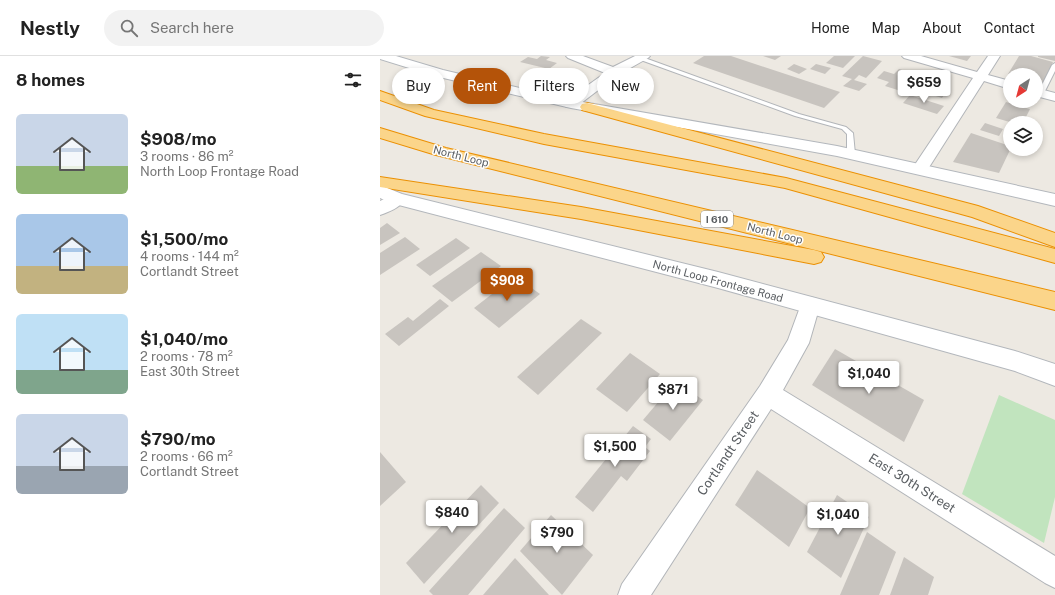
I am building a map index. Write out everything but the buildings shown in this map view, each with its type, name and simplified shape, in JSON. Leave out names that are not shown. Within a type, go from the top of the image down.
[{"type":"highway","points":[[380,95],[430,113],[544,139],[786,183],[1055,256]]},
{"type":"highway","points":[[587,107],[978,212],[1055,240]]},
{"type":"highway","name":"North Loop","points":[[380,134],[442,152],[1055,302]]},
{"type":"highway","points":[[380,182],[581,213],[1055,302]]},
{"type":"main road","points":[[382,56],[440,73],[519,92]]},
{"type":"main road","points":[[570,104],[851,154],[1055,200]]},
{"type":"main road","name":"North Loop Frontage Road","points":[[386,200],[810,305],[1015,361],[1055,375]]},
{"type":"street","points":[[572,56],[604,68]]},
{"type":"street","points":[[908,56],[1003,83]]},
{"type":"street","points":[[920,169],[994,56]]},
{"type":"street","points":[[621,68],[642,57]]},
{"type":"street","points":[[1043,94],[1055,97]]},
{"type":"street","name":"Cortlandt Street","points":[[633,595],[768,394],[798,343],[810,305]]},
{"type":"street","name":"East 30th Street","points":[[768,394],[1055,572]]},
{"type":"lane","points":[[642,57],[797,115],[844,128],[850,133],[851,154]]},
{"type":"lane","points":[[1043,85],[1054,68]]},
{"type":"green space","points":[[999,395],[1055,420],[1055,497],[1044,543],[962,494]]}]
